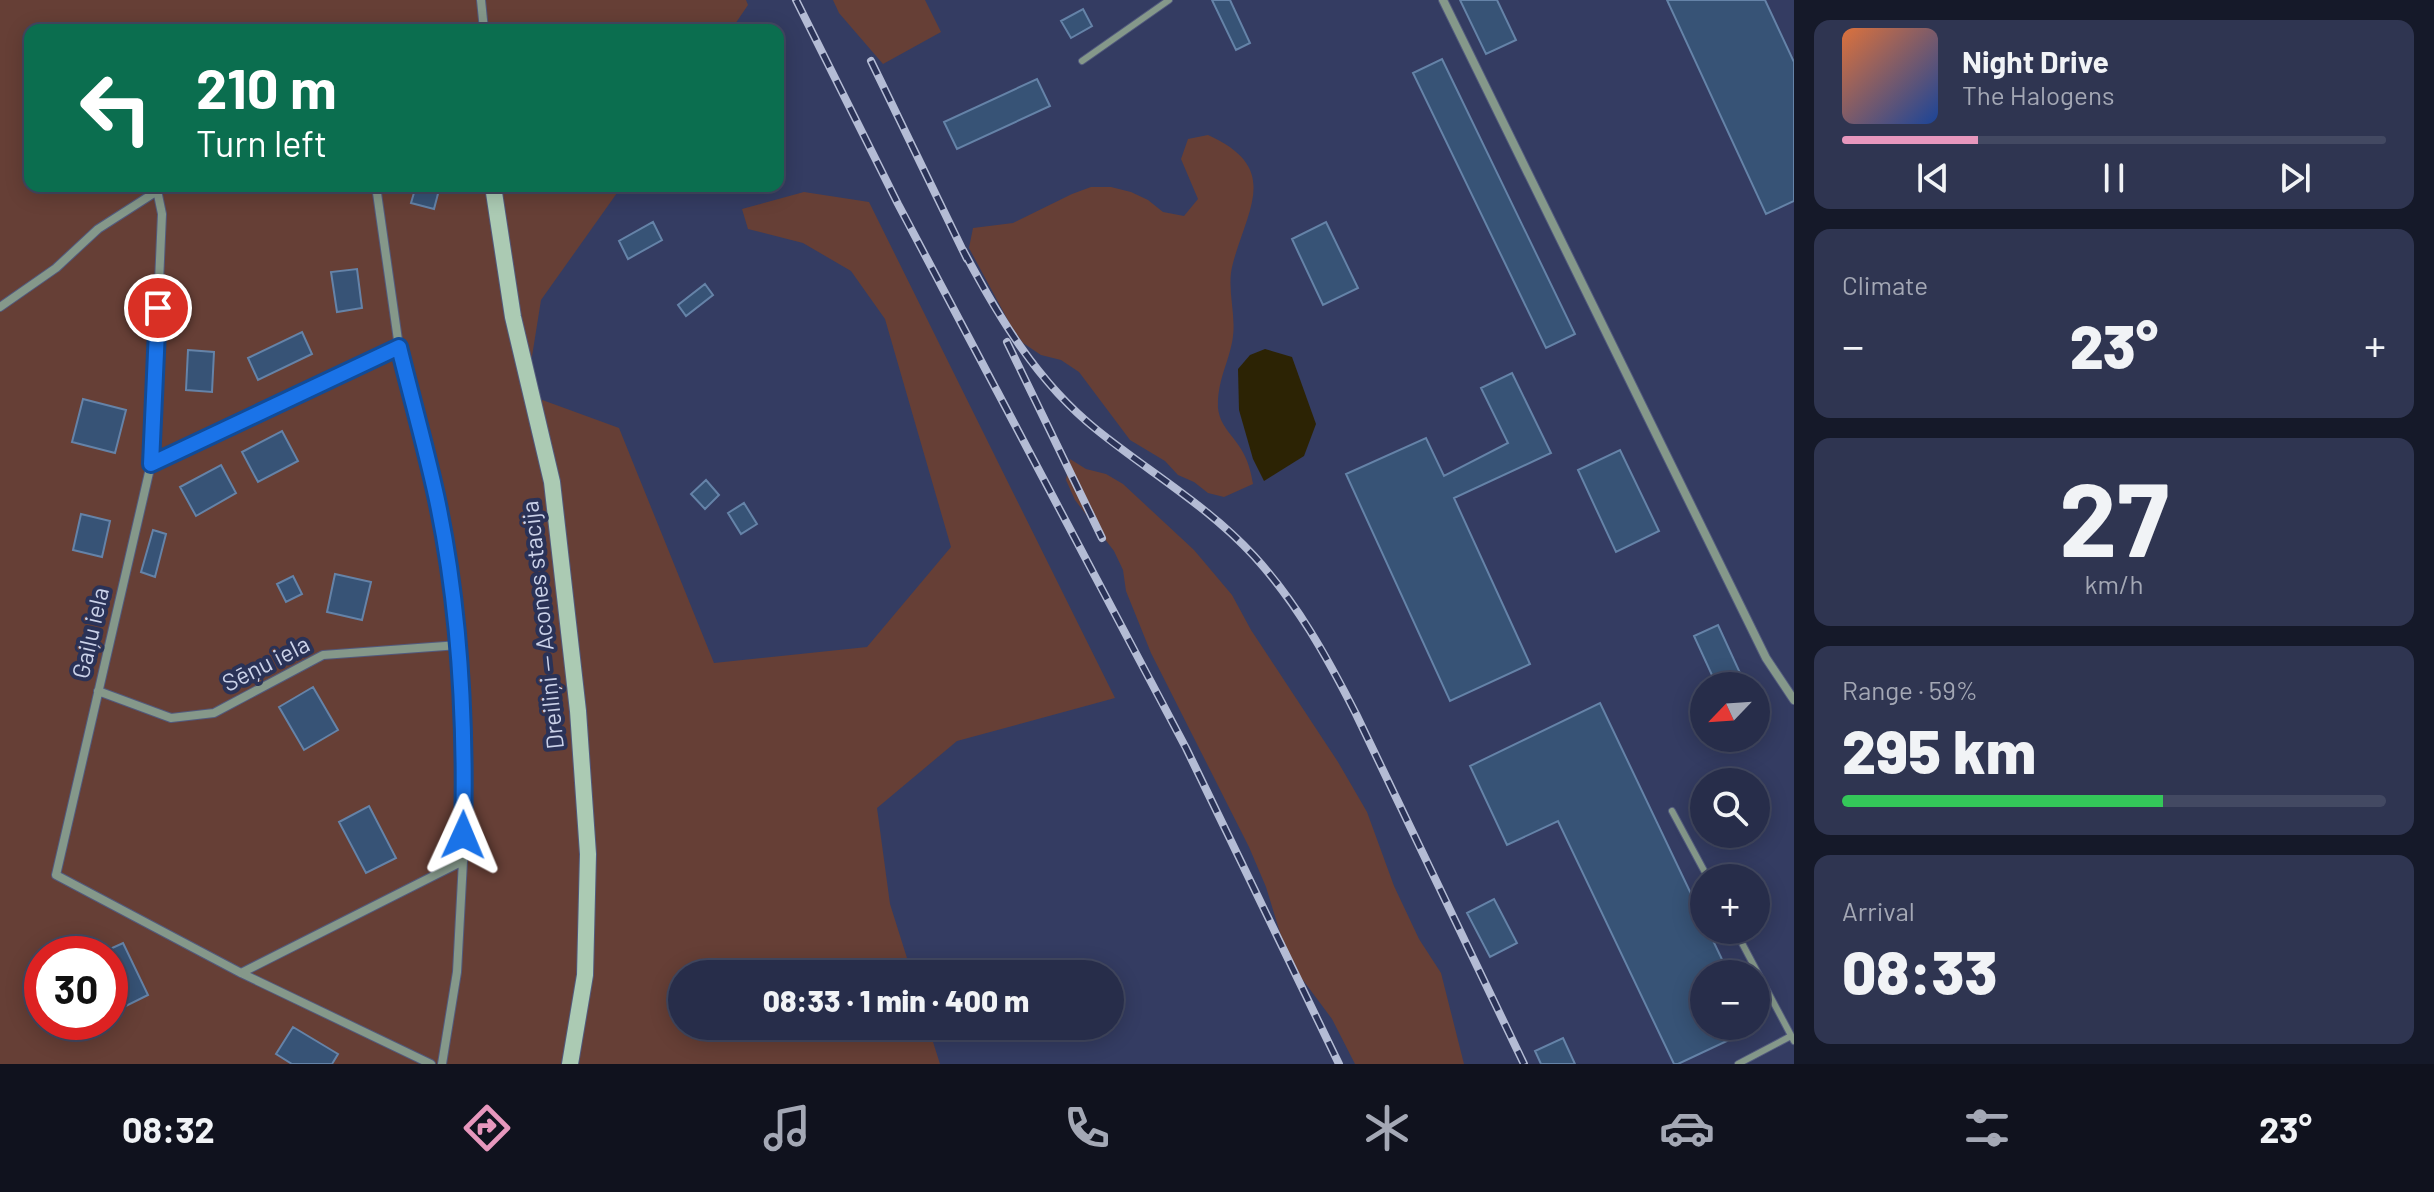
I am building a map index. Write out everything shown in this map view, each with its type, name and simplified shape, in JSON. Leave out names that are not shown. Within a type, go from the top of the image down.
[{"type":"street","points":[[481,0],[483,24]]},
{"type":"street","points":[[1443,0],[1766,658],[1794,700]]},
{"type":"street","points":[[0,307],[56,268],[98,229],[155,192]]},
{"type":"street","name":"Gaiļu iela","points":[[161,192],[151,464],[56,875],[241,973],[431,1064]]},
{"type":"street","points":[[377,192],[399,347],[436,498],[459,645],[465,757],[463,861],[457,972],[442,1064]]},
{"type":"street","name":"Dreiliņi — Acones stacija","points":[[494,192],[513,317],[552,482],[578,711],[588,854],[585,975],[570,1064]]},
{"type":"street","points":[[151,464],[399,347]]},
{"type":"street","name":"Sēņu iela","points":[[98,691],[171,718],[214,713],[323,655],[459,645]]},
{"type":"street","points":[[241,973],[463,861]]},
{"type":"lane","points":[[1082,61],[1169,0]]},
{"type":"lane","points":[[1672,811],[1700,864]]},
{"type":"lane","points":[[1738,1064],[1793,1038],[1743,944]]},
{"type":"shaded area","points":[[0,0],[746,0],[748,5],[735,24],[24,24],[24,192],[618,192],[541,300],[526,394],[619,428],[714,663],[867,647],[951,547],[885,319],[851,271],[803,243],[748,229],[742,209],[804,192],[869,202],[1115,698],[957,741],[877,808],[890,904],[908,960],[668,960],[668,1040],[932,1040],[940,1064],[0,1064]]},
{"type":"shaded area","points":[[833,0],[925,0],[941,32],[883,64],[839,13]]},
{"type":"shaded area","points":[[1208,135],[1231,148],[1245,161],[1252,175],[1254,190],[1231,272],[1233,336],[1218,408],[1224,425],[1246,457],[1253,484],[1224,497],[1208,493],[1178,475],[1165,461],[1130,440],[1079,372],[1023,343],[969,248],[973,228],[1013,223],[1091,187],[1111,187],[1131,192],[1163,212],[1184,216],[1198,199],[1181,159],[1188,139]]},
{"type":"shaded area","points":[[1265,349],[1292,357],[1316,424],[1304,456],[1264,481],[1253,459],[1239,410],[1238,369],[1250,355]]},
{"type":"shaded area","points":[[1070,459],[1123,484],[1194,550],[1232,595],[1367,812],[1394,886],[1419,939],[1441,973],[1464,1064],[1355,1064],[1332,1019],[1294,968],[1285,949],[1266,887],[1249,847],[1151,653],[1126,591],[1123,570],[1114,551],[1075,500],[1066,480]]},
{"type":"building","points":[[1212,0],[1230,0],[1250,43],[1236,50]]},
{"type":"building","points":[[1460,0],[1497,0],[1516,40],[1486,54]]},
{"type":"building","points":[[1667,0],[1765,0],[1794,62],[1794,201],[1766,214]]},
{"type":"building","points":[[1083,9],[1092,26],[1071,38],[1061,21]]},
{"type":"building","points":[[1442,59],[1575,334],[1546,348],[1413,73]]},
{"type":"building","points":[[1037,79],[1050,106],[957,149],[944,122]]},
{"type":"building","points":[[414,192],[438,192],[434,209],[411,203]]},
{"type":"building","points":[[653,222],[662,240],[628,259],[619,241]]},
{"type":"building","points":[[1326,222],[1358,288],[1323,305],[1292,239]]},
{"type":"building","points":[[357,269],[362,308],[337,312],[331,272]]},
{"type":"building","points":[[705,284],[713,295],[686,316],[678,305]]},
{"type":"building","points":[[302,332],[312,354],[258,380],[248,358]]},
{"type":"building","points":[[188,350],[214,352],[212,392],[186,390]]},
{"type":"building","points":[[1512,373],[1551,453],[1454,498],[1530,664],[1450,701],[1346,474],[1426,438],[1444,476],[1508,443],[1481,388]]},
{"type":"building","points":[[83,399],[126,410],[115,453],[72,442]]},
{"type":"building","points":[[282,431],[298,461],[258,482],[242,452]]},
{"type":"building","points":[[1620,450],[1659,531],[1616,552],[1578,470]]},
{"type":"building","points":[[221,465],[236,493],[196,516],[180,487]]},
{"type":"building","points":[[706,480],[719,495],[705,509],[691,494]]},
{"type":"building","points":[[744,503],[757,524],[741,534],[728,513]]},
{"type":"building","points":[[81,514],[110,521],[102,557],[73,550]]},
{"type":"building","points":[[153,530],[166,534],[155,577],[141,572]]},
{"type":"building","points":[[335,574],[371,582],[362,620],[327,612]]},
{"type":"building","points":[[293,576],[302,594],[286,602],[277,584]]},
{"type":"building","points":[[1718,625],[1740,672],[1711,672],[1694,636]]},
{"type":"building","points":[[313,687],[338,730],[304,750],[279,707]]},
{"type":"building","points":[[1600,703],[1690,892],[1690,944],[1715,944],[1722,960],[1690,960],[1690,1040],[1729,1040],[1674,1064],[1558,821],[1507,845],[1470,766]]},
{"type":"building","points":[[369,806],[396,858],[366,873],[339,822]]},
{"type":"building","points":[[1494,899],[1517,943],[1490,957],[1467,913]]},
{"type":"building","points":[[128,953],[148,995],[128,1005]]},
{"type":"building","points":[[293,1027],[338,1054],[332,1064],[292,1064],[276,1054]]},
{"type":"building","points":[[1563,1038],[1575,1064],[1541,1064],[1535,1051]]},
{"type":"railway","points":[[796,0],[898,204],[1186,748],[1339,1064]]},
{"type":"railway","points":[[871,61],[967,259]]},
{"type":"railway","points":[[963,250],[1005,323],[1056,391],[1097,430],[1198,505],[1236,538],[1270,574],[1298,612],[1356,714],[1524,1064]]},
{"type":"railway","points":[[1007,342],[1102,538]]},
{"type":"route","points":[[158,308],[151,464],[399,347],[436,498],[459,645],[465,757],[463,835]]}]
